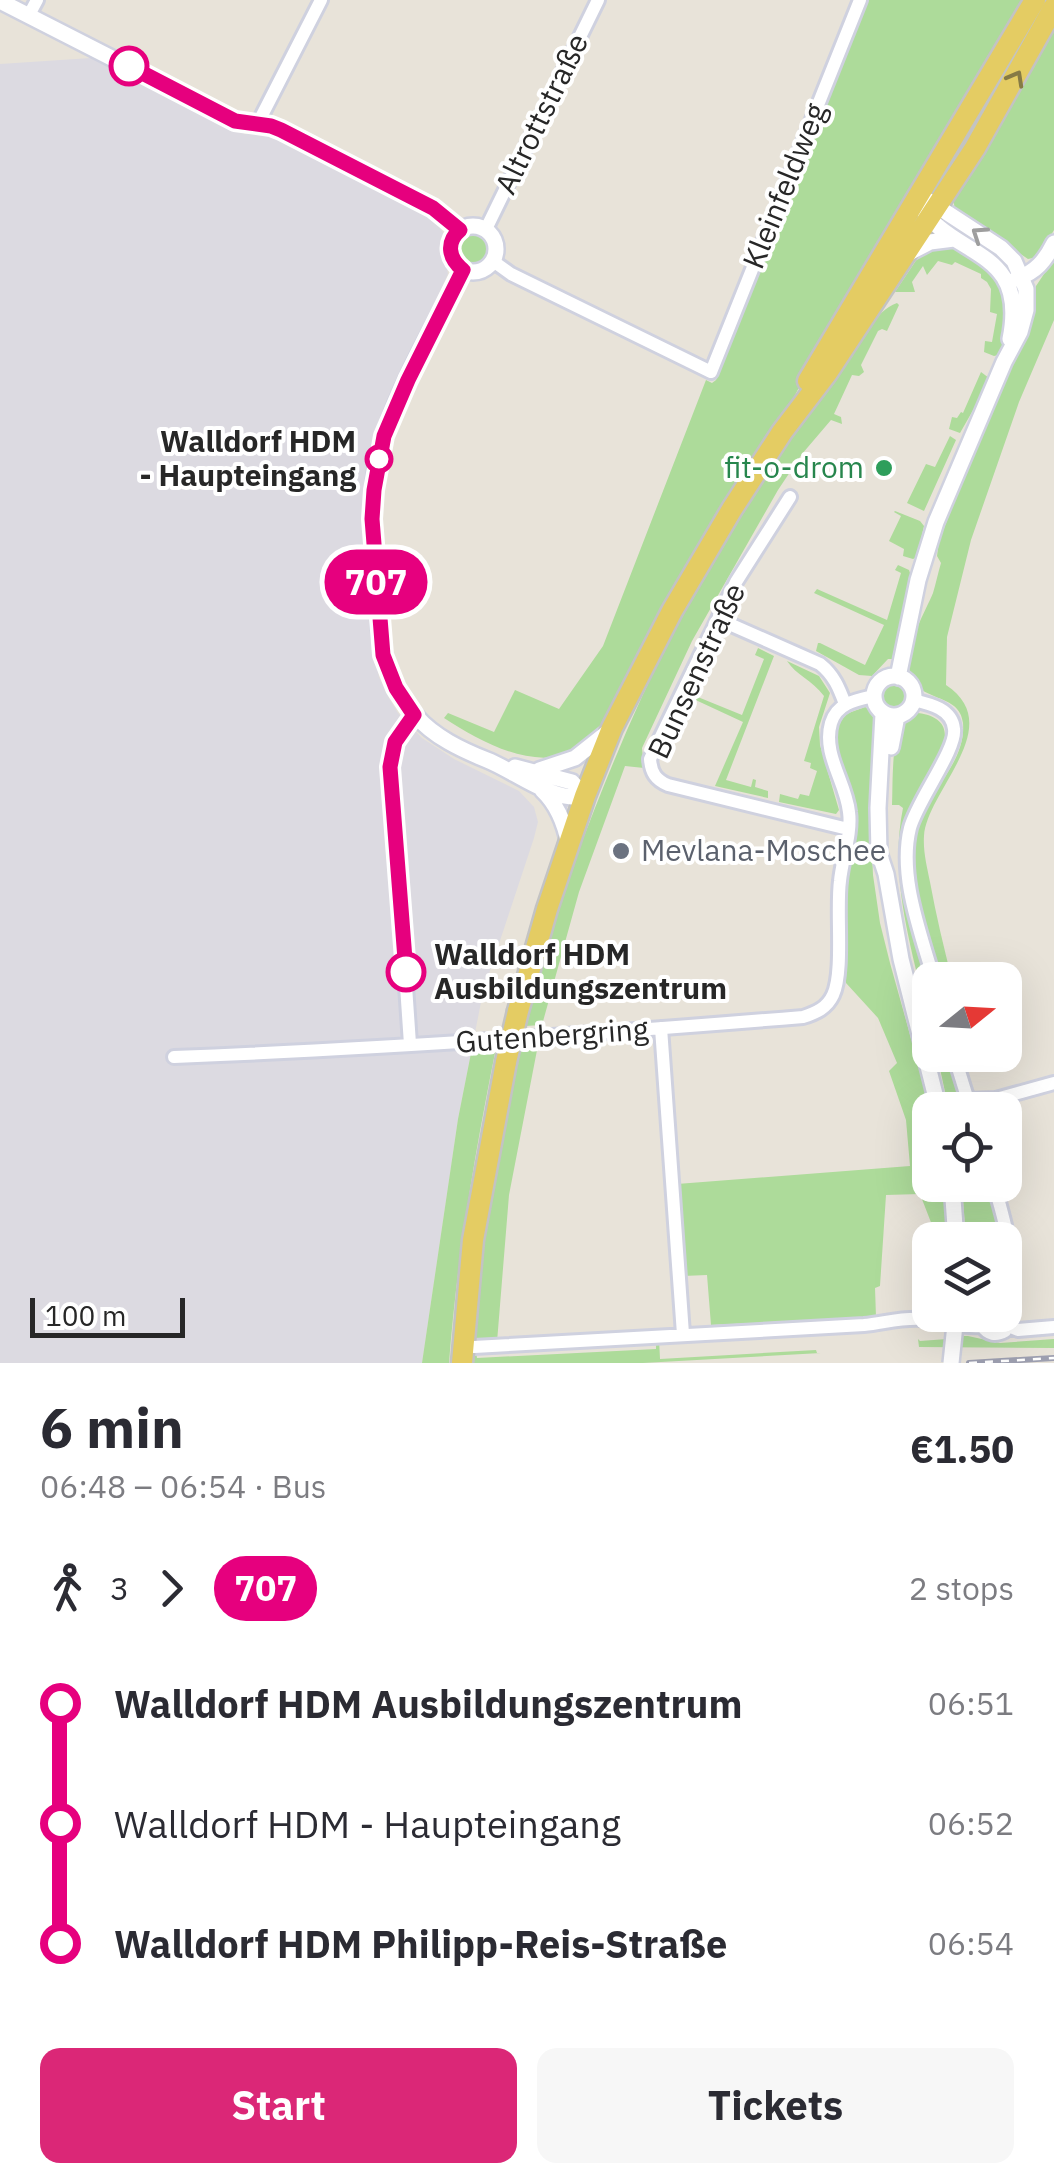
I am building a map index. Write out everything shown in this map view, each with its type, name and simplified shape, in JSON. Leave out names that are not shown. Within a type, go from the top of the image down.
[{"type":"main road","points":[[468,1355],[464,1328],[473,1240],[506,1062],[548,909],[612,728],[672,611],[732,509],[901,259],[924,206],[1036,0]]},
{"type":"main road","points":[[782,432],[814,369],[924,206],[997,112],[1054,7]]},
{"type":"street","points":[[28,16],[36,0]]},
{"type":"street","points":[[256,125],[321,0]]},
{"type":"street","name":"Altrottstraße","points":[[486,229],[598,0]]},
{"type":"street","name":"Kleinfeldweg","points":[[494,262],[511,274],[711,372],[860,0]]},
{"type":"street","points":[[0,1],[235,121],[281,130],[433,208],[460,230]]},
{"type":"street","points":[[898,676],[918,580],[936,522],[1020,332],[1026,310],[1026,289],[954,238],[924,206]]},
{"type":"street","points":[[924,206],[1001,248],[1014,260],[1015,279]]},
{"type":"street","points":[[473,226],[486,229],[496,244],[494,262],[476,272],[463,270],[452,258],[451,242],[460,230],[473,226]]},
{"type":"street","points":[[901,259],[930,242],[954,238]]},
{"type":"street","points":[[1015,279],[1040,266],[1054,243]]},
{"type":"street","points":[[463,270],[384,436],[372,519],[383,655],[396,688],[414,715],[448,742],[535,778],[566,798],[585,796]]},
{"type":"street","name":"Bunsenstraße","points":[[790,497],[736,582],[650,760],[653,774],[668,785],[848,829]]},
{"type":"street","points":[[718,619],[820,664],[836,681],[845,704],[874,696]]},
{"type":"street","points":[[890,715],[906,712],[914,700],[909,684],[898,676],[881,680],[874,696],[875,703],[890,715],[892,741],[886,874],[901,959],[935,1092]]},
{"type":"street","points":[[914,700],[943,710],[954,726],[952,744],[919,804],[908,840],[914,908],[929,962]]},
{"type":"street","name":"Gutenbergring","points":[[174,1056],[803,1017],[826,1005],[838,982],[838,900],[849,811],[832,760],[829,736],[834,716],[845,704]]},
{"type":"street","points":[[410,1044],[390,767],[395,742],[414,715]]},
{"type":"street","points":[[535,778],[576,758],[612,728]]},
{"type":"street","points":[[535,778],[557,810],[569,846]]},
{"type":"street","points":[[661,1028],[684,1334]]},
{"type":"street","points":[[1021,1092],[1054,1083]]},
{"type":"street","points":[[468,1355],[684,1334],[912,1320]]},
{"type":"street","points":[[1022,1330],[1054,1327]]},
{"type":"street","points":[[951,1363],[954,1332]]},
{"type":"shaded area","points":[[91,58],[245,134],[273,134],[434,218],[444,234],[448,274],[376,433],[371,455],[371,595],[376,660],[389,698],[422,738],[454,759],[519,791],[534,807],[538,822],[483,992],[458,1119],[422,1363],[0,1363],[0,64]]},
{"type":"green space","points":[[867,0],[1029,0],[833,324],[787,410],[630,669],[598,732],[581,747],[542,758],[481,740],[444,718],[448,713],[494,732],[515,690],[559,709],[603,646],[706,380],[716,380]]},
{"type":"green space","points":[[1054,23],[1054,230],[1038,257],[1028,259],[955,210],[953,198]]},
{"type":"green space","points":[[473,235],[483,239],[487,249],[483,259],[473,263],[463,259],[459,249],[463,239]]},
{"type":"green space","points":[[949,244],[974,255],[1006,287],[1007,337],[998,355],[984,352],[985,341],[992,342],[997,314],[990,312],[991,289],[981,274],[955,262],[952,265],[938,261],[927,275],[923,266],[912,282],[915,292],[895,292],[921,253]]},
{"type":"green space","points":[[1054,259],[1054,320],[1019,402],[971,540],[947,637],[946,685],[963,701],[969,719],[967,739],[928,818],[924,836],[948,962],[935,962],[920,901],[916,839],[925,809],[959,750],[963,723],[954,706],[914,682],[910,652],[935,586],[941,563],[937,556],[939,541],[1029,325],[1036,286]]},
{"type":"green space","points":[[897,303],[887,331],[878,331],[861,365],[864,372],[852,375],[834,414],[841,417],[842,424],[831,420],[802,454],[692,641],[642,748],[644,768],[625,766],[579,892],[542,1025],[525,1026],[565,888],[619,748],[674,631],[771,463],[876,320]]},
{"type":"green space","points":[[981,372],[989,378],[988,384],[960,433],[949,429],[952,417],[963,413]]},
{"type":"green space","points":[[950,436],[956,440],[924,511],[907,503],[926,464],[935,467]]},
{"type":"green space","points":[[895,511],[924,526],[917,557],[913,559],[903,556],[904,549],[889,541],[901,516]]},
{"type":"green space","points":[[898,565],[909,570],[911,576],[892,659],[872,676],[859,675],[816,651],[820,643],[865,665],[884,625],[814,593],[817,589],[887,620],[901,573],[895,570]]},
{"type":"green space","points":[[758,648],[774,656],[726,780],[751,787],[753,779],[756,780],[755,787],[768,791],[768,798],[715,786],[743,722],[687,696],[688,693],[742,715],[764,659],[755,655]]},
{"type":"green space","points":[[787,661],[819,676],[830,693],[819,727],[820,745],[839,810],[836,814],[779,802],[780,794],[798,799],[800,794],[809,796],[817,771],[804,761],[824,696]]},
{"type":"green space","points":[[894,685],[906,697],[894,709],[882,697]]},
{"type":"green space","points":[[865,707],[877,713],[873,875],[880,923],[912,1042],[912,1072],[920,1072],[926,1092],[912,1092],[912,1194],[886,1195],[880,1286],[875,1288],[876,1317],[711,1325],[707,1275],[683,1276],[677,1184],[910,1166],[906,1120],[889,1071],[897,1063],[878,1018],[846,983],[846,901],[856,810],[838,758],[835,736],[846,714]]},
{"type":"green space","points":[[918,713],[934,718],[945,735],[938,760],[905,826],[927,962],[914,962],[910,946],[899,863],[903,808],[892,805],[896,738],[903,722]]},
{"type":"green space","points":[[521,1045],[538,1045],[509,1195],[497,1342],[475,1343],[481,1243]]},
{"type":"green space","points":[[472,1048],[496,1048],[468,1205],[449,1363],[422,1363],[458,1119]]},
{"type":"green space","points":[[941,1072],[957,1072],[963,1092],[945,1092]]},
{"type":"green space","points":[[923,1202],[945,1202],[947,1222],[931,1222]]},
{"type":"green space","points":[[963,1202],[995,1202],[999,1222],[965,1222]]},
{"type":"green space","points":[[947,1336],[1000,1343],[1054,1339],[1054,1348],[919,1347],[918,1339]]},
{"type":"green space","points":[[659,1339],[660,1359],[816,1350],[821,1353],[643,1363],[473,1363],[474,1350],[477,1358],[656,1349]]},
{"type":"railway","points":[[969,1363],[1054,1358]]},
{"type":"bus line","name":"707","points":[[129,66],[235,121],[281,130],[433,208],[460,230],[454,235],[450,250],[456,265],[463,270],[384,436],[374,490],[372,519],[383,655],[396,688],[414,715],[395,742],[390,767],[406,972]]},
{"type":"place","name":"Walldorf HDM - Haupteingang","points":[[379,459]]},
{"type":"place","name":"fit-o-drom","points":[[884,468]]},
{"type":"place","name":"Mevlana-Moschee","points":[[621,851]]},
{"type":"place","name":"Walldorf HDM Ausbildungszentrum","points":[[406,972]]}]
